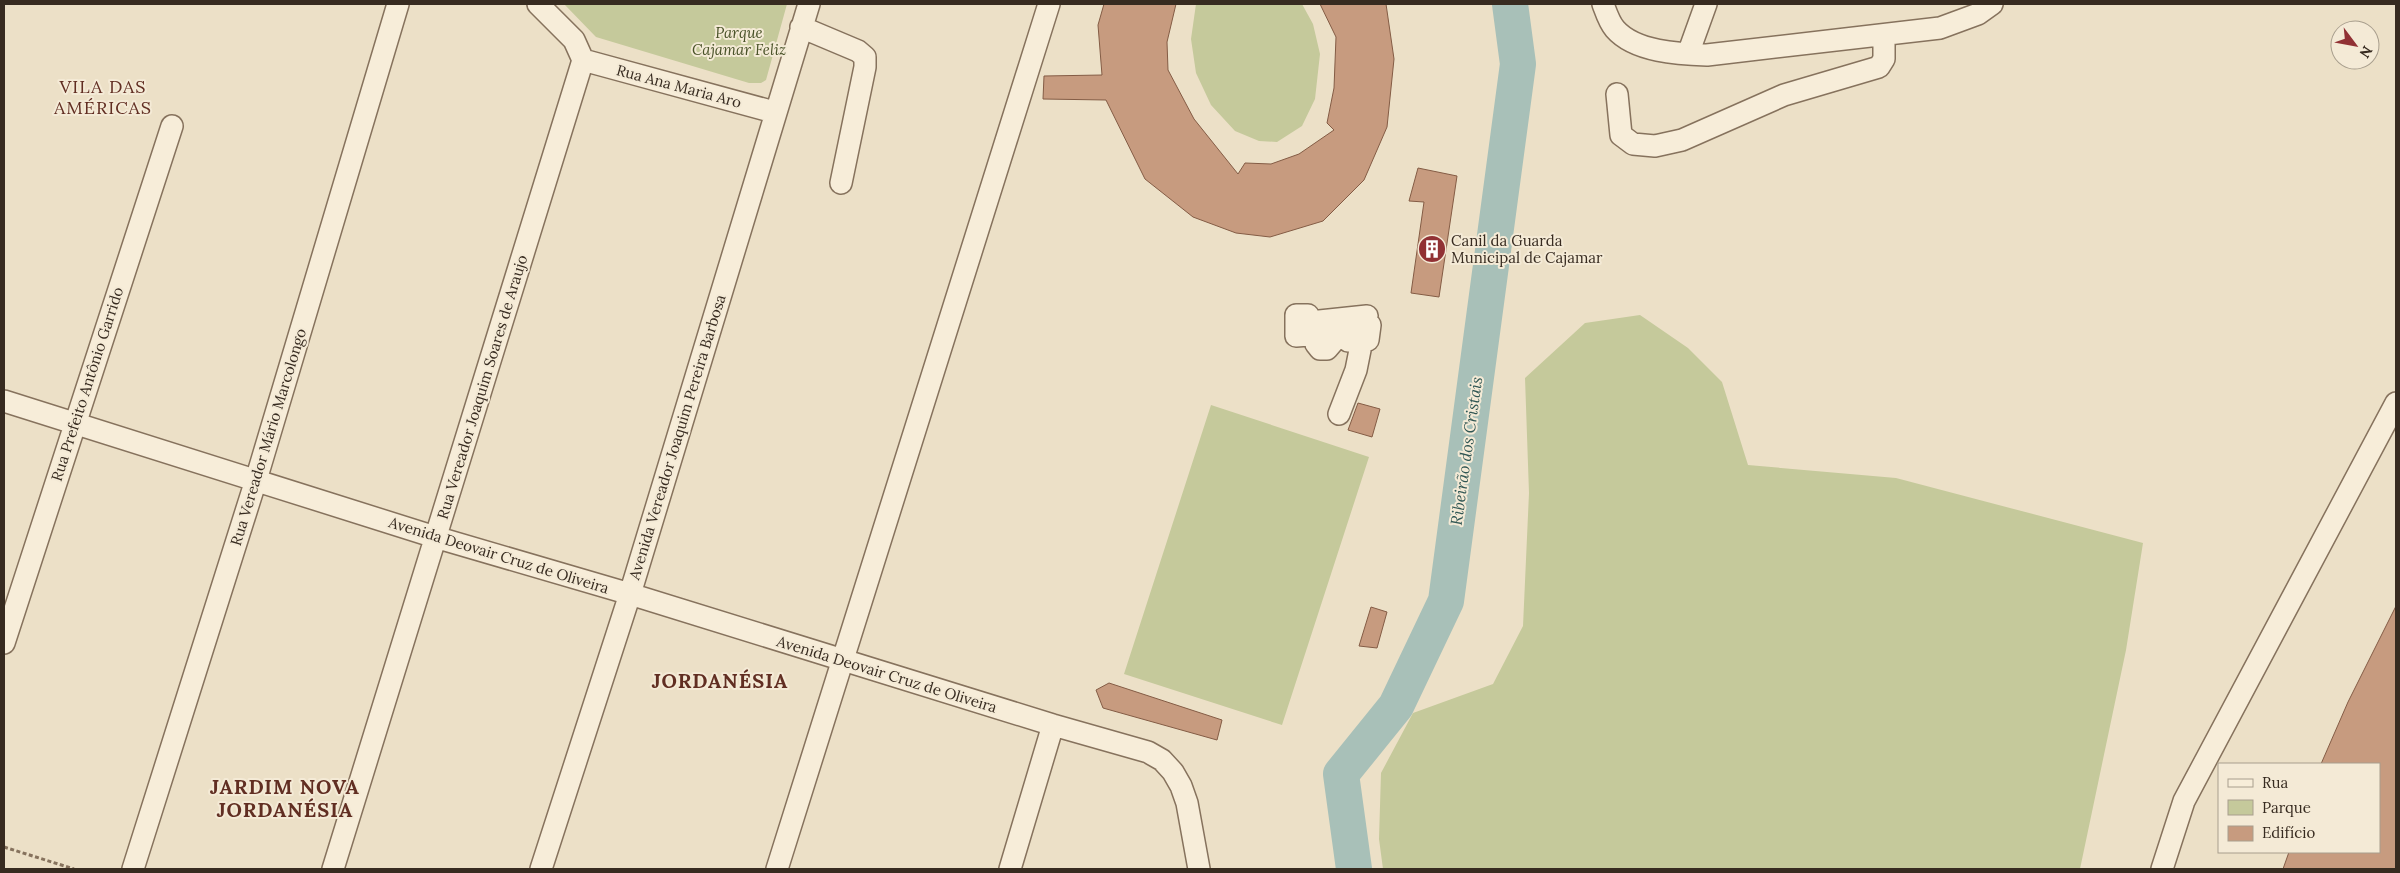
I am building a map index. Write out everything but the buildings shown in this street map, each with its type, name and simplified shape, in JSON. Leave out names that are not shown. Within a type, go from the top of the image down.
[{"type":"street","name":"Rua Vereador Mário Marcolongo","points":[[133,869],[256,480],[398,4]]},
{"type":"street","points":[[538,4],[574,40],[583,60]]},
{"type":"street","name":"Avenida Vereador Joaquim Pereira Barbosa","points":[[541,869],[630,594],[774,112],[809,4]]},
{"type":"street","points":[[777,869],[1049,4]]},
{"type":"street","points":[[1604,4],[1615,28],[1627,39],[1645,47],[1688,54],[1707,54],[1884,36],[1940,28],[1978,14],[1992,4]]},
{"type":"street","points":[[1688,54],[1706,4]]},
{"type":"street","points":[[801,27],[858,51],[865,57],[865,67],[842,183]]},
{"type":"street","points":[[1617,94],[1622,135],[1633,144],[1655,146],[1682,140],[1784,95],[1879,67],[1884,59],[1884,36]]},
{"type":"street","name":"Rua Ana Maria Aro","points":[[583,60],[774,112]]},
{"type":"street","name":"Rua Vereador Joaquim Soares de Araujo","points":[[333,869],[583,60]]},
{"type":"street","name":"Rua Prefeito Antônio Garrido","points":[[4,643],[172,126]]},
{"type":"street","points":[[1288,308],[1290,345],[1368,340],[1370,325],[1309,328],[1309,335],[1296,336],[1296,315],[1308,315],[1310,322],[1367,316]]},
{"type":"street","points":[[1339,414],[1356,370],[1340,342]]},
{"type":"street","name":"Avenida Deovair Cruz de Oliveira","points":[[4,401],[435,537],[630,594],[1053,725],[1133,746],[1162,760],[1174,772],[1187,803],[1199,869]]},
{"type":"street","points":[[2162,869],[2184,801],[2396,403]]},
{"type":"street","points":[[1010,869],[1053,725]]},
{"type":"path","points":[[4,847],[74,869]]},
{"type":"green space","name":"Parque Cajamar Feliz","points":[[564,4],[787,4],[766,80],[761,83],[749,83],[596,37]]},
{"type":"green space","points":[[1196,4],[1302,4],[1313,24],[1320,54],[1315,99],[1302,126],[1277,142],[1259,141],[1235,131],[1211,105],[1196,73],[1191,39]]},
{"type":"green space","points":[[1640,315],[1688,348],[1722,382],[1748,465],[1896,478],[2143,543],[2126,650],[2080,869],[1383,869],[1379,839],[1381,773],[1413,713],[1493,684],[1523,626],[1529,493],[1525,378],[1585,323]]},
{"type":"green space","points":[[1211,405],[1369,457],[1282,725],[1124,674]]},
{"type":"waterway","name":"Ribeirão dos Cristais","points":[[1354,869],[1341,774],[1396,706],[1446,601],[1518,64],[1510,4]]},
{"type":"place","name":"Canil da Guarda Municipal de Cajamar","points":[[1432,249]]},
{"type":"district","name":"VILA DAS AMÉRICAS","points":[[103,96]]},
{"type":"district","name":"JORDANÉSIA","points":[[720,680]]},
{"type":"district","name":"JARDIM NOVA JORDANÉSIA","points":[[285,798]]}]
